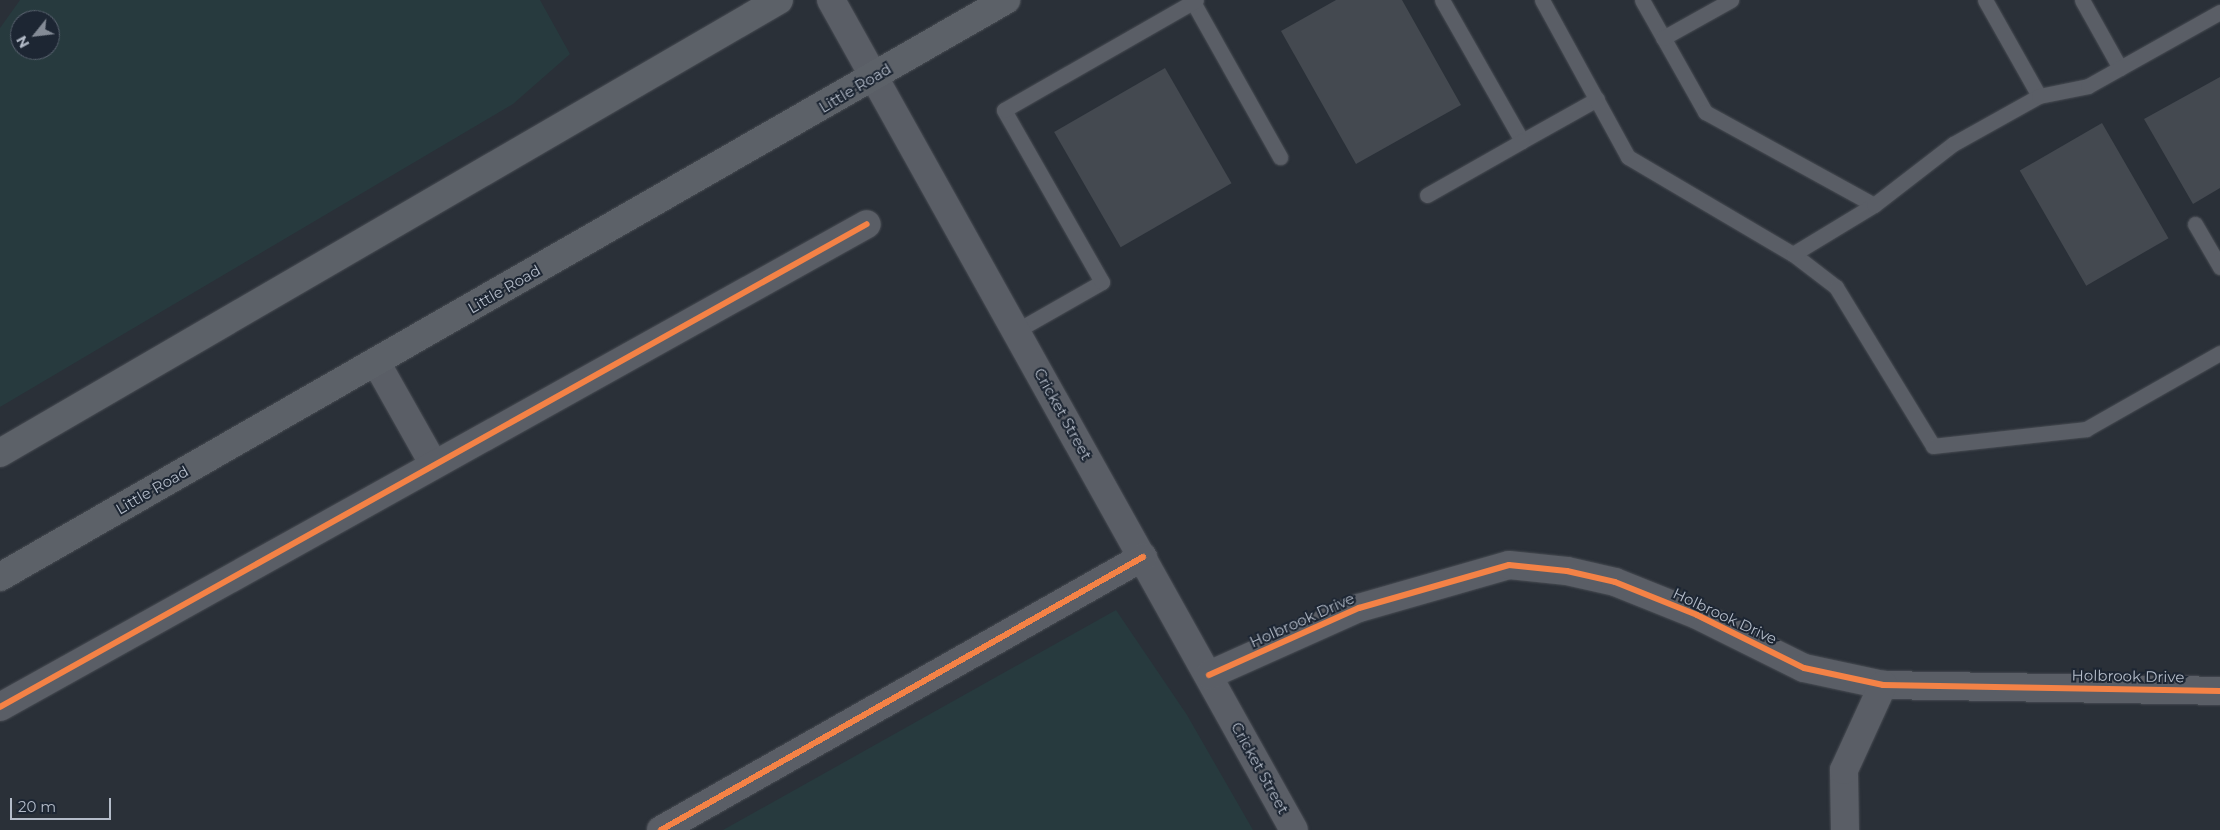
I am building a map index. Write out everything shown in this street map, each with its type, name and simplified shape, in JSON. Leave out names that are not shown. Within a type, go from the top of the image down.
[{"type":"main road","points":[[0,453],[779,0]]},
{"type":"main road","name":"Little Road","points":[[0,576],[1006,0]]},
{"type":"street","name":"Cricket Street","points":[[831,0],[1294,830]]},
{"type":"street","points":[[0,707],[867,224]]},
{"type":"street","points":[[376,362],[434,465]]},
{"type":"street","points":[[661,830],[1142,557]]},
{"type":"street","name":"Holbrook Drive","points":[[1209,675],[1359,608],[1509,565],[1566,571],[1616,582],[1698,615],[1804,668],[1883,685],[2220,691]]},
{"type":"street","points":[[1845,830],[1844,770],[1883,685]]},
{"type":"lane","points":[[1442,0],[1522,141]]},
{"type":"lane","points":[[1542,0],[1628,157],[1793,254],[1836,287],[1933,446],[2086,428],[2220,353]]},
{"type":"lane","points":[[1642,0],[1704,112],[1874,205]]},
{"type":"lane","points":[[1663,38],[1731,0]]},
{"type":"lane","points":[[1985,0],[2040,96]]},
{"type":"lane","points":[[2082,0],[2120,68]]},
{"type":"lane","points":[[1016,330],[1102,282],[1004,110],[1195,1],[1280,157]]},
{"type":"lane","points":[[1793,254],[1874,205],[1953,144],[2040,96],[2088,86],[2220,12]]},
{"type":"lane","points":[[1427,195],[1597,99]]},
{"type":"lane","points":[[2195,224],[2220,267]]},
{"type":"green space","points":[[20,0],[540,0],[570,54],[513,104],[0,407],[0,28],[10,14],[10,60],[60,60],[60,10],[13,10]]},
{"type":"green space","points":[[1116,610],[1187,715],[1253,830],[723,830]]},
{"type":"building","points":[[1336,0],[1402,0],[1461,105],[1356,164],[1281,31]]},
{"type":"building","points":[[1165,68],[1232,183],[1121,247],[1054,132]]},
{"type":"building","points":[[2220,77],[2220,188],[2193,204],[2144,119]]},
{"type":"building","points":[[2102,123],[2168,238],[2086,286],[2020,170]]},
{"type":"cycle path","points":[[0,707],[867,224]]},
{"type":"cycle path","points":[[661,830],[1143,557]]},
{"type":"cycle path","points":[[1209,675],[1359,608],[1509,565],[1567,571],[1615,582],[1697,615],[1804,668],[1883,685],[2220,691]]}]
